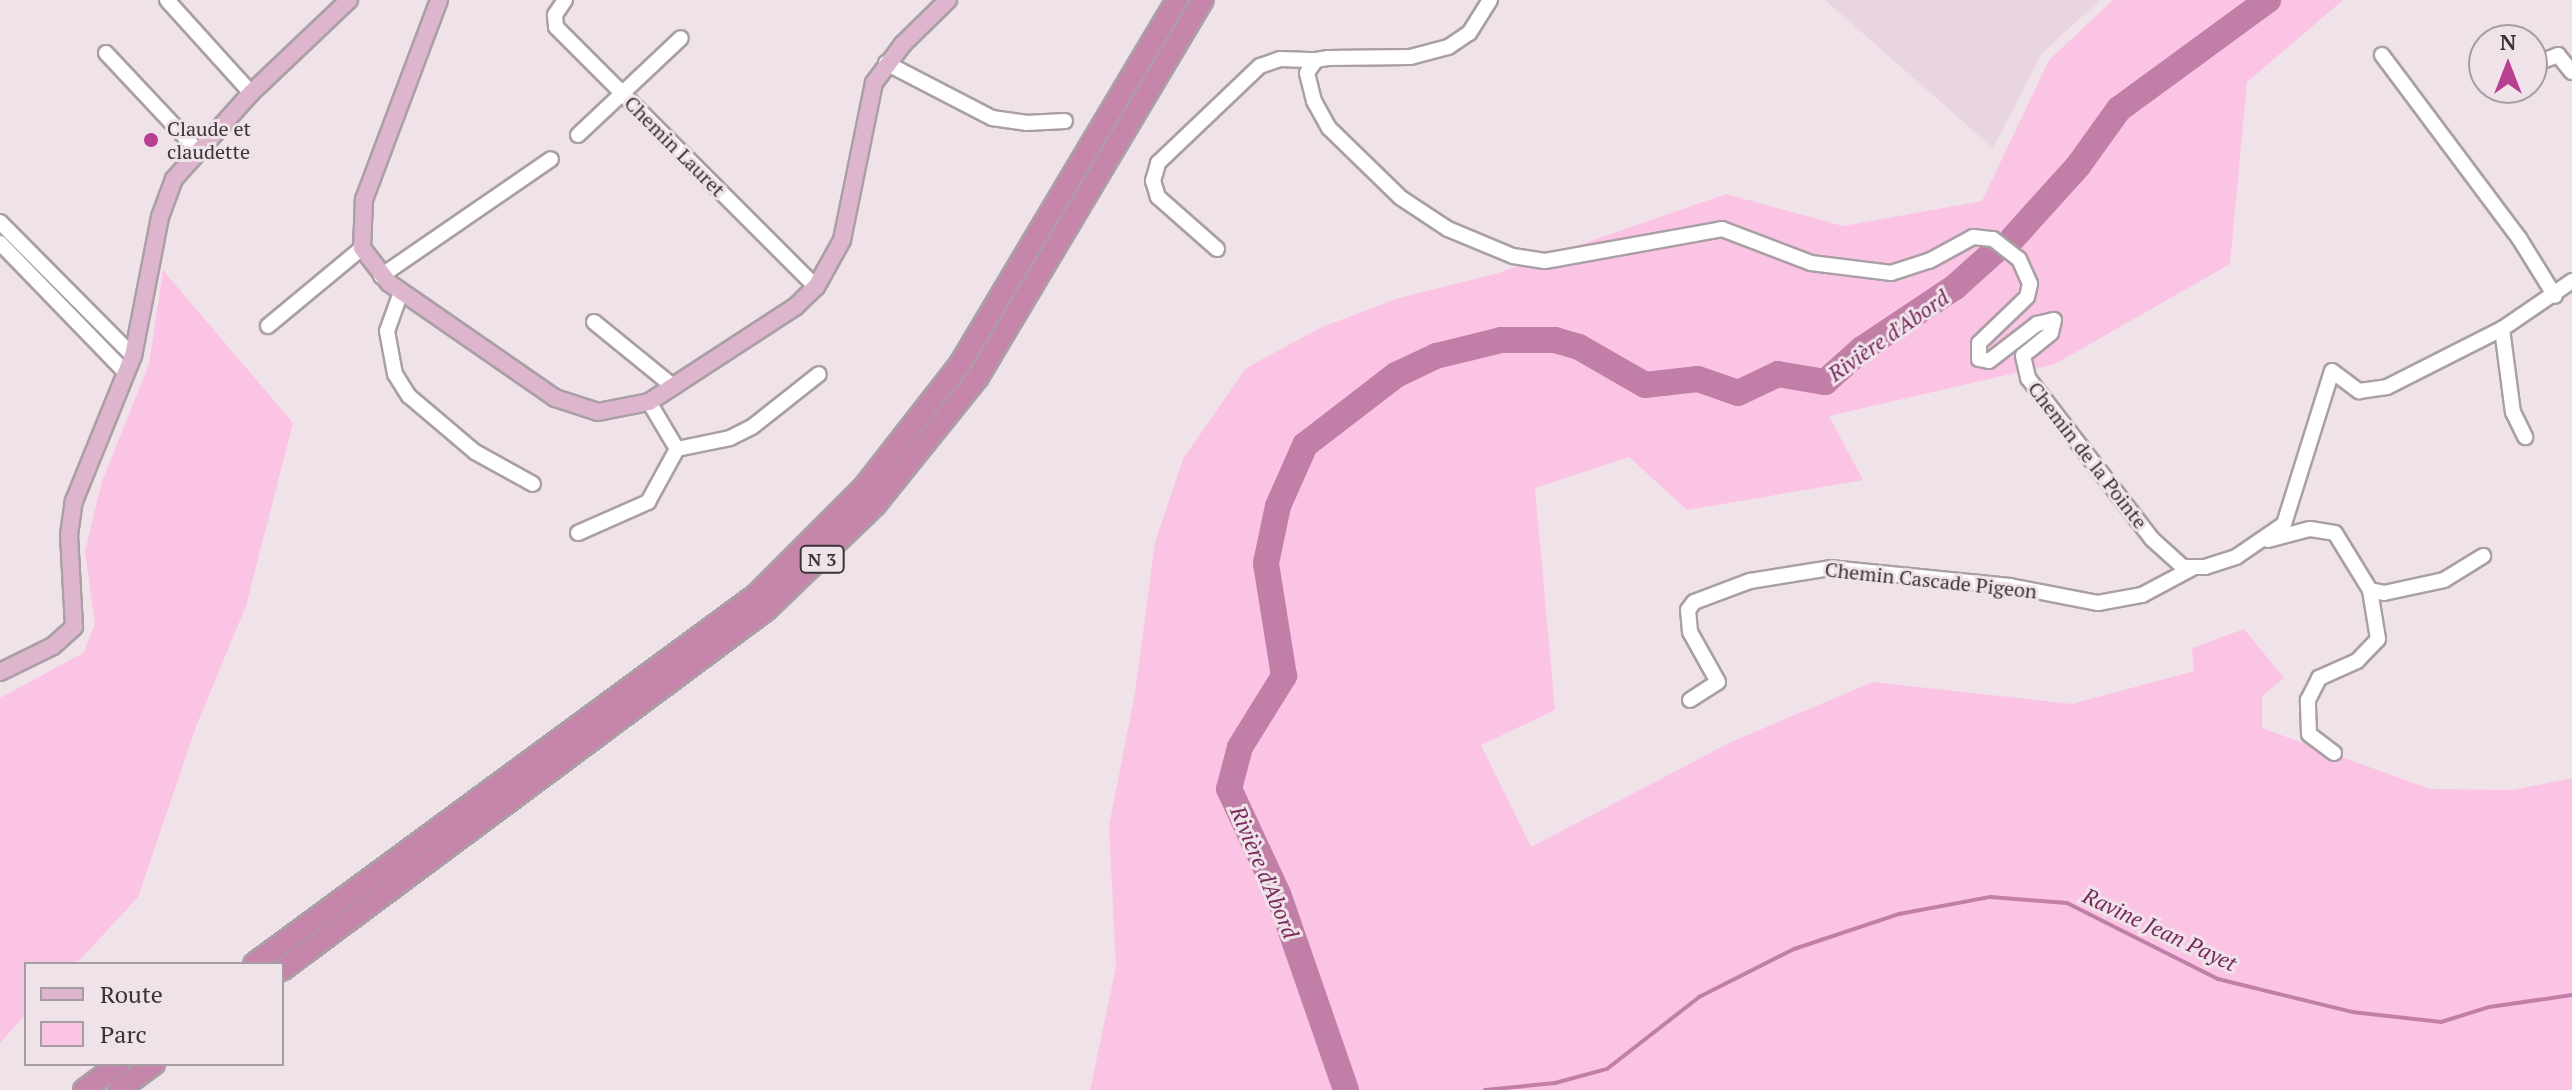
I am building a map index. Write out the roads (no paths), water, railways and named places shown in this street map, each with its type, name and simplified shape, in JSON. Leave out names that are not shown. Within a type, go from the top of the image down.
[{"type":"highway","name":"N 3","points":[[257,962],[756,595],[864,487],[960,364],[1177,0]]},
{"type":"highway","name":"N 3","points":[[284,969],[766,610],[876,504],[978,377],[1203,0]]},
{"type":"highway","points":[[84,1090],[116,1066]]},
{"type":"highway","points":[[119,1090],[151,1066]]},
{"type":"main road","points":[[0,672],[53,646],[74,627],[69,535],[74,501],[133,356],[165,198],[197,150],[251,93],[349,0]]},
{"type":"main road","points":[[439,0],[364,200],[362,248],[381,276],[401,292],[555,398],[598,412],[649,402],[816,287],[842,240],[865,109],[886,63],[948,0]]},
{"type":"street","points":[[167,0],[251,93]]},
{"type":"street","name":"Chemin Lauret","points":[[565,0],[555,15],[556,27],[816,287]]},
{"type":"street","points":[[1217,249],[1158,197],[1153,181],[1158,163],[1260,66],[1280,59],[1410,57],[1448,47],[1469,33],[1490,0]]},
{"type":"street","points":[[578,135],[681,38]]},
{"type":"street","points":[[106,53],[197,150]]},
{"type":"street","points":[[2382,55],[2519,238],[2555,296]]},
{"type":"street","points":[[2548,59],[2558,55],[2572,72]]},
{"type":"street","name":"Chemin de la Pointe","points":[[1316,60],[1307,73],[1314,101],[1329,128],[1362,165],[1448,229],[1513,256],[1545,261],[1722,229],[1811,263],[1891,273],[1929,261],[1973,237],[2003,243],[2019,259],[2030,284],[2027,297],[1979,343],[1979,359],[1989,361],[2037,324],[2054,320],[2051,333],[2023,356],[2028,378],[2152,539],[2167,556],[2191,569]]},
{"type":"street","points":[[886,63],[992,118],[1026,123],[1065,121]]},
{"type":"street","points":[[381,276],[551,159]]},
{"type":"street","points":[[0,222],[133,356]]},
{"type":"street","points":[[0,243],[126,373]]},
{"type":"street","points":[[268,326],[362,248]]},
{"type":"street","points":[[2191,569],[2236,557],[2264,541],[2284,524],[2292,509],[2323,387],[2332,371],[2367,392],[2502,329],[2555,296],[2572,281]]},
{"type":"street","points":[[401,292],[387,331],[395,374],[409,396],[475,452],[533,484]]},
{"type":"street","points":[[594,322],[674,387]]},
{"type":"street","points":[[2502,329],[2513,412],[2525,437]]},
{"type":"street","points":[[578,533],[648,502],[677,449],[730,438],[752,427],[819,374]]},
{"type":"street","points":[[649,402],[677,449]]},
{"type":"street","points":[[2264,541],[2310,529],[2335,533],[2370,590],[2378,639],[2357,661],[2319,678],[2308,700],[2309,734],[2334,753]]},
{"type":"street","points":[[2370,590],[2400,594],[2424,587],[2483,556]]},
{"type":"street","name":"Chemin Cascade Pigeon","points":[[1690,700],[1718,682],[1690,632],[1688,610],[1694,602],[1750,581],[1830,568],[2010,586],[2098,603],[2142,595],[2191,569]]},
{"type":"waterway","name":"Rivière d'Abord","points":[[2013,238],[2078,166],[2119,109],[2268,0]]},
{"type":"waterway","name":"Rivière d'Abord","points":[[1346,1090],[1278,894],[1229,789],[1240,747],[1284,676],[1266,563],[1278,506],[1305,445],[1396,375],[1436,356],[1501,340],[1555,340],[1579,347],[1645,385],[1698,379],[1738,393],[1778,374],[1825,382],[1862,349],[1955,287],[1995,251]]},
{"type":"waterway","name":"Ravine Jean Payet","points":[[1485,1090],[1555,1083],[1607,1069],[1699,997],[1794,949],[1899,914],[1990,897],[2067,903],[2218,979],[2352,1012],[2441,1022],[2489,1007],[2572,995]]},
{"type":"place","name":"Claude et claudette","points":[[151,140]]}]
